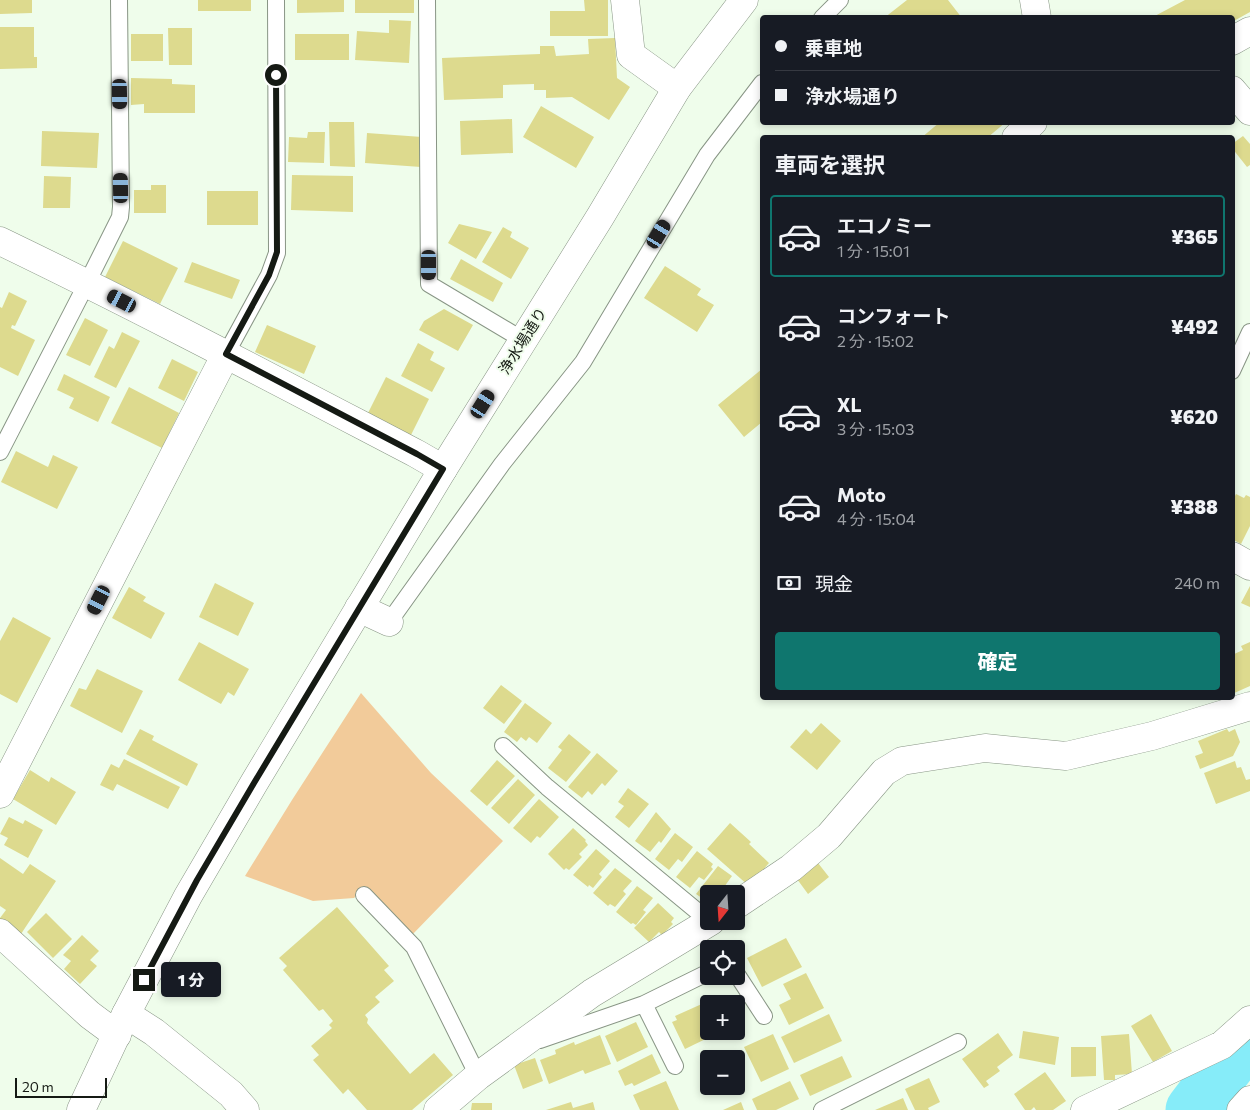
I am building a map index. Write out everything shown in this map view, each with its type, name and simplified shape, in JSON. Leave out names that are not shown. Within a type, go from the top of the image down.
[{"type":"street","points":[[625,0],[631,55],[677,88]]},
{"type":"street","name":"浄水場通り","points":[[81,1110],[122,1024],[188,896],[359,608],[600,217],[677,88],[744,0]]},
{"type":"street","points":[[1034,0],[1036,15]]},
{"type":"street","points":[[1235,39],[1250,31]]},
{"type":"street","points":[[1235,94],[1250,111]]},
{"type":"street","points":[[1019,135],[1030,125]]},
{"type":"street","points":[[0,241],[226,354],[443,469]]},
{"type":"street","points":[[0,794],[226,354]]},
{"type":"street","points":[[1235,558],[1250,566]]},
{"type":"street","points":[[359,608],[389,622]]},
{"type":"street","points":[[745,898],[791,868],[829,836],[884,772],[902,761],[985,748],[1066,756],[1152,736],[1250,706]]},
{"type":"street","points":[[438,1110],[478,1076],[592,993],[700,927]]},
{"type":"street","points":[[0,933],[90,1015],[154,1032],[231,1094],[245,1110]]},
{"type":"street","points":[[1085,1110],[1222,1045],[1250,1020]]},
{"type":"street","points":[[1241,1110],[1250,1100]]},
{"type":"lane","points":[[0,452],[120,217],[119,0]]},
{"type":"lane","points":[[226,354],[269,275],[277,252],[276,0]]},
{"type":"lane","points":[[427,0],[429,284],[523,340]]},
{"type":"lane","points":[[825,15],[840,0]]},
{"type":"lane","points":[[389,622],[502,464],[583,362],[707,155],[760,86]]},
{"type":"lane","points":[[1235,364],[1250,332]]},
{"type":"lane","points":[[503,746],[547,786],[700,913]]},
{"type":"lane","points":[[364,895],[414,947],[478,1076]]},
{"type":"lane","points":[[520,1045],[541,1040],[644,1004],[700,976]]},
{"type":"lane","points":[[744,985],[764,1016]]},
{"type":"lane","points":[[644,1004],[675,1066]]},
{"type":"lane","points":[[822,1110],[958,1042]]},
{"type":"shaded area","points":[[361,693],[431,773],[503,841],[412,935],[365,887],[354,898],[313,901],[245,876]]},
{"type":"building","points":[[0,0],[32,0],[32,13],[0,14]]},
{"type":"building","points":[[198,0],[251,0],[251,11],[198,11]]},
{"type":"building","points":[[297,0],[344,0],[344,12],[297,13]]},
{"type":"building","points":[[355,0],[414,0],[414,13],[355,13]]},
{"type":"building","points":[[584,0],[608,0],[608,36],[550,36],[550,11],[585,11]]},
{"type":"building","points":[[907,0],[948,0],[960,15],[888,15]]},
{"type":"building","points":[[1185,0],[1250,0],[1250,12],[1235,20],[1235,15],[1157,15]]},
{"type":"building","points":[[389,20],[411,21],[409,63],[355,60],[357,31],[389,33]]},
{"type":"building","points":[[0,27],[34,27],[34,57],[37,57],[37,68],[0,69]]},
{"type":"building","points":[[168,28],[192,28],[192,65],[169,65]]},
{"type":"building","points":[[131,34],[163,34],[163,61],[131,61]]},
{"type":"building","points":[[295,34],[349,34],[349,60],[295,60]]},
{"type":"building","points":[[615,38],[617,78],[630,87],[609,120],[572,97],[546,98],[546,90],[534,90],[534,84],[503,85],[503,98],[444,100],[442,58],[540,54],[540,46],[554,46],[556,56],[589,54],[588,39]]},
{"type":"building","points":[[131,78],[172,79],[172,84],[195,85],[195,113],[144,113],[144,104],[131,105]]},
{"type":"building","points":[[541,106],[594,137],[576,168],[523,137]]},
{"type":"building","points":[[512,119],[513,153],[461,155],[460,121]]},
{"type":"building","points":[[329,122],[354,122],[355,167],[330,166]]},
{"type":"building","points":[[936,125],[1002,125],[991,135],[925,135]]},
{"type":"building","points":[[42,131],[99,133],[97,168],[41,166]]},
{"type":"building","points":[[308,132],[325,132],[324,163],[288,162],[289,137],[307,138]]},
{"type":"building","points":[[367,133],[422,137],[421,167],[365,163]]},
{"type":"building","points":[[1243,136],[1250,144],[1250,165],[1247,167],[1235,152],[1235,142]]},
{"type":"building","points":[[292,175],[353,176],[353,212],[291,210]]},
{"type":"building","points":[[44,176],[71,177],[70,208],[43,208]]},
{"type":"building","points":[[151,185],[166,185],[166,213],[134,213],[134,190],[151,190]]},
{"type":"building","points":[[207,191],[258,191],[258,225],[207,225]]},
{"type":"building","points":[[459,224],[492,232],[476,259],[448,243]]},
{"type":"building","points":[[503,227],[512,232],[510,237],[529,248],[511,279],[482,262]]},
{"type":"building","points":[[123,241],[178,268],[160,304],[105,277]]},
{"type":"building","points":[[461,259],[503,283],[493,302],[450,279]]},
{"type":"building","points":[[192,262],[240,280],[232,299],[184,282]]},
{"type":"building","points":[[665,266],[701,289],[697,295],[714,305],[697,332],[644,298]]},
{"type":"building","points":[[9,292],[27,301],[15,326],[12,325],[11,328],[35,340],[18,376],[0,367],[0,307],[2,308]]},
{"type":"building","points":[[444,309],[473,325],[458,351],[419,330],[424,321]]},
{"type":"building","points":[[85,318],[108,330],[90,366],[66,355]]},
{"type":"building","points":[[267,325],[316,346],[304,374],[255,352]]},
{"type":"building","points":[[122,332],[140,341],[116,388],[94,377],[109,346],[114,349]]},
{"type":"building","points":[[418,343],[434,352],[430,360],[445,368],[432,392],[401,376]]},
{"type":"building","points":[[172,359],[198,372],[184,401],[158,388]]},
{"type":"building","points":[[760,371],[760,424],[744,437],[718,405]]},
{"type":"building","points":[[64,374],[110,397],[98,422],[69,408],[74,398],[57,390]]},
{"type":"building","points":[[386,377],[429,399],[410,437],[367,415]]},
{"type":"building","points":[[129,387],[179,413],[162,448],[111,423]]},
{"type":"building","points":[[16,451],[48,467],[53,455],[78,467],[57,509],[1,482]]},
{"type":"building","points":[[1236,494],[1244,498],[1246,495],[1250,497],[1250,526],[1241,544],[1235,541]]},
{"type":"building","points":[[215,583],[254,603],[238,636],[199,617]]},
{"type":"building","points":[[1250,586],[1250,607],[1241,603]]},
{"type":"building","points":[[129,587],[146,597],[143,601],[165,613],[151,639],[112,618]]},
{"type":"building","points":[[13,617],[51,638],[17,703],[0,694],[0,641]]},
{"type":"building","points":[[199,642],[249,669],[234,696],[228,692],[221,704],[178,680]]},
{"type":"building","points":[[1250,642],[1250,686],[1235,693],[1235,654],[1243,650],[1241,646]]},
{"type":"building","points":[[97,669],[143,691],[122,733],[70,706],[79,688],[86,690]]},
{"type":"building","points":[[501,685],[522,701],[504,724],[483,708]]},
{"type":"building","points":[[525,703],[552,723],[537,743],[529,737],[526,741],[521,737],[517,742],[504,732]]},
{"type":"building","points":[[821,723],[841,741],[817,770],[790,747],[806,729],[811,734]]},
{"type":"building","points":[[140,729],[154,736],[152,740],[198,764],[187,786],[126,754]]},
{"type":"building","points":[[1227,729],[1229,732],[1235,729],[1240,742],[1233,756],[1200,769],[1195,756],[1203,753],[1198,741]]},
{"type":"building","points":[[569,734],[591,752],[566,782],[548,768],[562,750],[558,747]]},
{"type":"building","points":[[597,753],[618,771],[605,786],[602,783],[592,795],[588,791],[582,798],[568,787]]},
{"type":"building","points":[[124,759],[180,787],[168,809],[117,784],[113,791],[100,785],[111,764],[119,768]]},
{"type":"building","points":[[497,760],[515,776],[487,806],[470,791]]},
{"type":"building","points":[[1235,761],[1237,768],[1241,767],[1246,780],[1250,779],[1250,791],[1216,804],[1204,773]]},
{"type":"building","points":[[30,770],[49,782],[51,777],[76,792],[56,825],[13,799]]},
{"type":"building","points":[[518,779],[535,795],[509,824],[491,808]]},
{"type":"building","points":[[628,788],[649,804],[629,828],[615,817],[624,806],[618,802]]},
{"type":"building","points":[[539,799],[559,817],[540,838],[537,836],[531,843],[513,828]]},
{"type":"building","points":[[656,812],[671,829],[661,843],[659,841],[650,852],[635,841]]},
{"type":"building","points":[[9,817],[23,824],[25,820],[43,830],[28,858],[4,845],[8,838],[0,834]]},
{"type":"building","points":[[730,823],[751,842],[749,844],[769,863],[749,886],[707,849]]},
{"type":"building","points":[[573,828],[586,840],[588,845],[579,854],[582,857],[569,870],[566,868],[564,870],[548,854]]},
{"type":"building","points":[[675,833],[693,847],[682,862],[678,859],[669,870],[655,859]]},
{"type":"building","points":[[596,849],[610,861],[599,874],[602,877],[593,888],[589,885],[588,887],[573,875]]},
{"type":"building","points":[[697,851],[713,864],[711,867],[713,869],[704,880],[699,877],[690,888],[676,877]]},
{"type":"building","points":[[0,858],[23,874],[30,864],[56,881],[21,934],[0,920],[6,910],[0,906]]},
{"type":"building","points":[[818,863],[829,877],[808,894],[797,879]]},
{"type":"building","points":[[718,866],[732,876],[726,885],[703,885]]},
{"type":"building","points":[[615,868],[632,881],[623,891],[626,894],[615,907],[610,904],[608,906],[593,893]]},
{"type":"building","points":[[637,886],[653,898],[643,910],[646,912],[636,925],[631,924],[616,912]]},
{"type":"building","points":[[700,889],[700,897],[696,894]]},
{"type":"building","points":[[658,903],[674,918],[671,922],[673,924],[662,935],[659,932],[649,942],[634,928]]},
{"type":"building","points":[[337,907],[389,966],[384,970],[394,981],[375,997],[380,1002],[365,1015],[368,1019],[367,1023],[410,1074],[434,1053],[453,1075],[412,1110],[367,1110],[348,1089],[343,1094],[313,1060],[319,1055],[311,1046],[332,1028],[329,1025],[333,1021],[323,1009],[319,1011],[283,970],[287,966],[279,958]]},
{"type":"building","points":[[46,913],[72,939],[53,958],[27,932]]},
{"type":"building","points":[[82,935],[99,951],[90,960],[97,966],[80,984],[64,969],[71,961],[63,955]]},
{"type":"building","points":[[786,938],[802,967],[762,987],[747,958]]},
{"type":"building","points":[[806,973],[824,1008],[789,1025],[779,1005],[791,999],[783,984]]},
{"type":"building","points":[[700,1005],[700,1040],[704,1040],[685,1049],[672,1022],[677,1020],[675,1016]]},
{"type":"building","points":[[829,1014],[842,1041],[794,1063],[781,1037]]},
{"type":"building","points":[[1151,1014],[1172,1051],[1153,1062],[1131,1026]]},
{"type":"building","points":[[636,1022],[648,1047],[617,1062],[605,1036]]},
{"type":"building","points":[[1023,1031],[1059,1037],[1055,1065],[1019,1058]]},
{"type":"building","points":[[998,1033],[1013,1055],[997,1067],[1000,1071],[986,1081],[989,1085],[984,1088],[962,1059]]},
{"type":"building","points":[[773,1034],[789,1069],[761,1082],[744,1047]]},
{"type":"building","points":[[1129,1034],[1132,1074],[1115,1075],[1115,1080],[1104,1080],[1101,1036]]},
{"type":"building","points":[[600,1035],[611,1064],[585,1074],[583,1070],[549,1084],[540,1060],[556,1054],[555,1050],[574,1042],[575,1045]]},
{"type":"building","points":[[1071,1047],[1096,1047],[1096,1076],[1071,1077]]},
{"type":"building","points":[[652,1054],[661,1073],[634,1086],[632,1083],[625,1086],[618,1071]]},
{"type":"building","points":[[842,1056],[852,1077],[810,1096],[800,1075]]},
{"type":"building","points":[[535,1058],[543,1081],[523,1089],[514,1065]]},
{"type":"building","points":[[1045,1072],[1066,1101],[1053,1110],[1036,1110],[1034,1107],[1031,1110],[1025,1110],[1014,1094]]},
{"type":"building","points":[[929,1078],[940,1102],[928,1108],[929,1110],[915,1110],[905,1089]]},
{"type":"building","points":[[666,1081],[679,1110],[640,1110],[633,1095]]},
{"type":"building","points":[[790,1081],[799,1099],[776,1110],[757,1110],[752,1099]]},
{"type":"building","points":[[903,1098],[908,1110],[875,1110]]},
{"type":"building","points":[[571,1102],[573,1108],[593,1102],[595,1110],[546,1110]]},
{"type":"building","points":[[741,1102],[744,1110],[723,1110]]},
{"type":"building","points":[[472,1103],[492,1103],[492,1110],[471,1110]]},
{"type":"waterway","points":[[1193,1110],[1238,1051],[1250,1042]]},
{"type":"route","points":[[144,980],[197,880],[443,469],[226,354],[269,275],[277,252],[276,75]]}]
